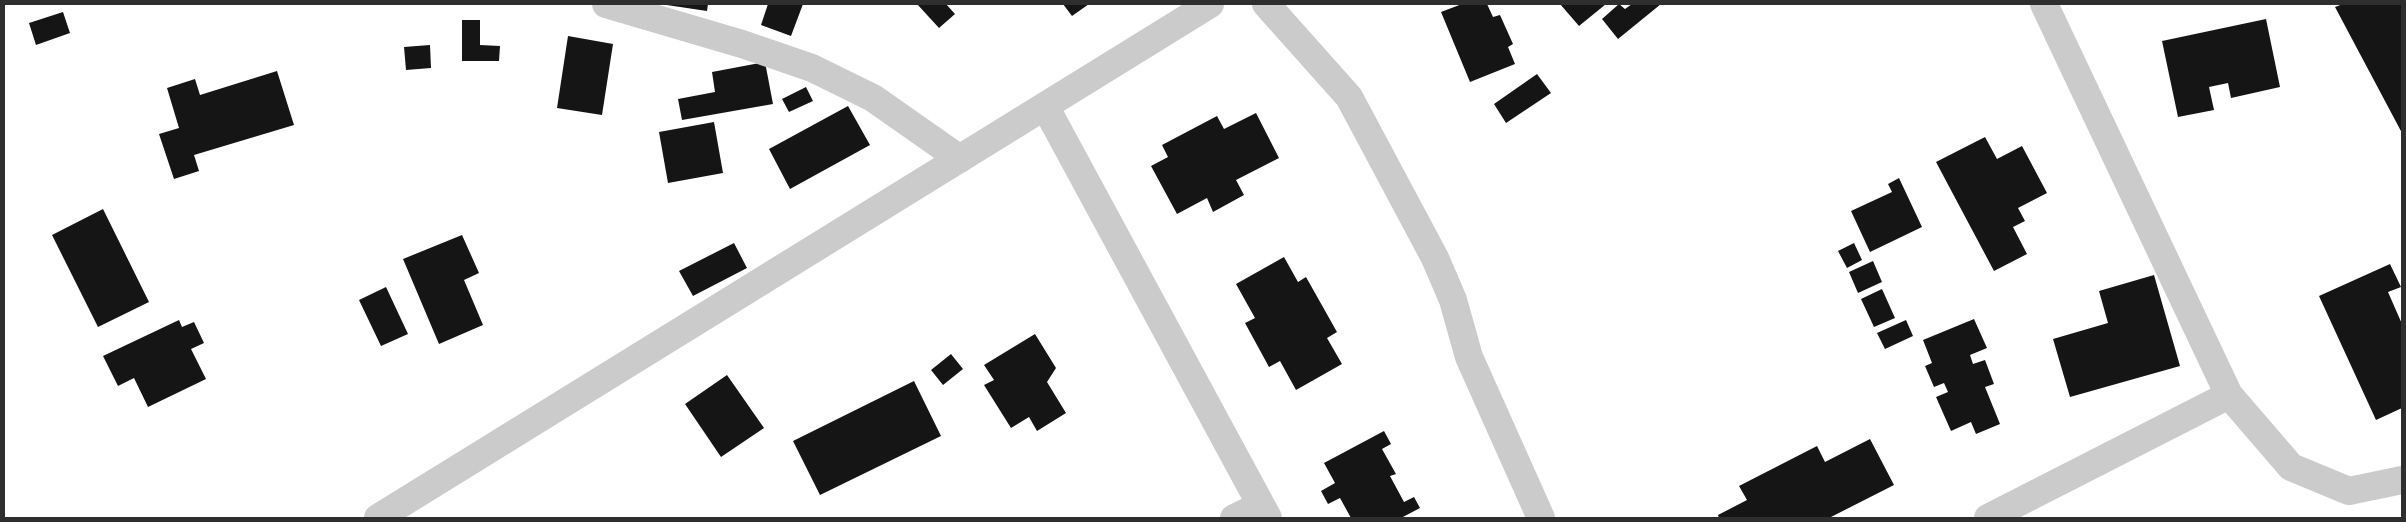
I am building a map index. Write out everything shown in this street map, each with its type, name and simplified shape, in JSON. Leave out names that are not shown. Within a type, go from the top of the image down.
[{"type":"street","points":[[606,4],[742,44],[812,68],[873,98],[960,159]]},
{"type":"street","points":[[378,518],[1210,4]]},
{"type":"street","points":[[1266,4],[1349,97],[1435,258],[1453,300],[1470,357],[1541,518]]},
{"type":"street","points":[[2045,4],[2230,395],[2291,467],[2349,491],[2402,480]]},
{"type":"street","points":[[1045,106],[1265,512],[1234,518]]},
{"type":"street","points":[[1988,518],[2230,395]]},
{"type":"building","points":[[660,4],[708,4],[707,11]]},
{"type":"building","points":[[768,4],[803,4],[791,36],[761,25]]},
{"type":"building","points":[[917,4],[946,4],[955,14],[939,28]]},
{"type":"building","points":[[1063,4],[1089,4],[1072,16]]},
{"type":"building","points":[[1462,4],[1487,4],[1493,17],[1500,15],[1513,44],[1508,47],[1515,64],[1470,82],[1441,12]]},
{"type":"building","points":[[1560,4],[1606,4],[1579,26]]},
{"type":"building","points":[[1619,4],[1625,9],[1632,4],[1661,4],[1618,39],[1602,19]]},
{"type":"building","points":[[2343,4],[2402,4],[2402,133],[2335,7]]},
{"type":"building","points":[[63,12],[70,33],[36,45],[29,23]]},
{"type":"building","points":[[2266,19],[2280,87],[2231,98],[2228,83],[2209,87],[2214,110],[2178,117],[2162,41]]},
{"type":"building","points":[[462,20],[480,20],[480,45],[500,46],[499,61],[462,61]]},
{"type":"building","points":[[568,36],[613,44],[602,115],[557,108]]},
{"type":"building","points":[[430,45],[431,68],[406,70],[404,47]]},
{"type":"building","points":[[765,62],[773,104],[682,120],[678,99],[715,92],[712,72]]},
{"type":"building","points":[[277,71],[294,125],[194,155],[199,171],[174,179],[159,134],[179,128],[167,88],[195,79],[200,95]]},
{"type":"building","points":[[1537,74],[1551,93],[1506,123],[1494,104]]},
{"type":"building","points":[[806,87],[813,101],[789,112],[782,99]]},
{"type":"building","points":[[848,106],[870,145],[790,189],[769,149]]},
{"type":"building","points":[[1256,113],[1279,158],[1236,180],[1244,195],[1213,212],[1207,198],[1177,214],[1151,166],[1168,157],[1162,145],[1217,116],[1224,129]]},
{"type":"building","points":[[714,122],[723,173],[668,183],[659,132]]},
{"type":"building","points":[[1985,137],[1997,159],[2022,146],[2047,193],[2018,208],[2025,221],[2013,227],[2027,254],[1994,271],[1936,162]]},
{"type":"building","points":[[1899,178],[1922,227],[1870,252],[1851,211],[1892,192],[1888,184]]},
{"type":"building","points":[[103,209],[149,302],[98,327],[52,235]]},
{"type":"building","points":[[462,235],[479,273],[464,280],[483,325],[439,344],[403,259]]},
{"type":"building","points":[[734,243],[747,268],[693,296],[679,271]]},
{"type":"building","points":[[1854,243],[1862,260],[1847,268],[1838,251]]},
{"type":"building","points":[[1284,257],[1298,282],[1306,277],[1337,332],[1327,338],[1342,364],[1296,390],[1280,361],[1269,367],[1245,323],[1255,318],[1236,284]]},
{"type":"building","points":[[1873,261],[1882,282],[1858,293],[1849,272]]},
{"type":"building","points":[[2390,264],[2401,287],[2388,292],[2402,324],[2402,408],[2376,420],[2319,296]]},
{"type":"building","points":[[2154,275],[2180,366],[2070,397],[2053,339],[2108,323],[2099,291]]},
{"type":"building","points":[[386,287],[408,334],[381,346],[359,300]]},
{"type":"building","points":[[1882,289],[1895,318],[1874,327],[1861,299]]},
{"type":"building","points":[[1974,319],[1987,348],[1970,355],[1973,364],[1985,360],[1994,384],[1985,387],[2000,424],[1976,434],[1971,422],[1951,431],[1936,397],[1948,392],[1944,383],[1934,387],[1925,366],[1932,363],[1923,340]]},
{"type":"building","points":[[179,320],[182,327],[194,322],[204,343],[191,349],[206,379],[148,407],[134,378],[118,386],[103,356]]},
{"type":"building","points":[[1906,320],[1913,336],[1885,349],[1877,333]]},
{"type":"building","points":[[1035,334],[1056,368],[1047,382],[1066,413],[1037,431],[1029,417],[1011,428],[984,385],[994,380],[984,365]]},
{"type":"building","points":[[951,354],[963,369],[943,385],[931,370]]},
{"type":"building","points":[[727,375],[764,428],[721,457],[685,404]]},
{"type":"building","points":[[914,381],[941,436],[820,495],[793,441]]},
{"type":"building","points":[[1384,431],[1391,444],[1382,449],[1396,474],[1390,476],[1404,502],[1414,497],[1420,508],[1401,518],[1351,518],[1340,498],[1328,504],[1321,491],[1335,483],[1324,463]]},
{"type":"building","points":[[1870,439],[1894,485],[1829,518],[1719,518],[1718,515],[1747,500],[1739,486],[1817,446],[1825,462]]}]
